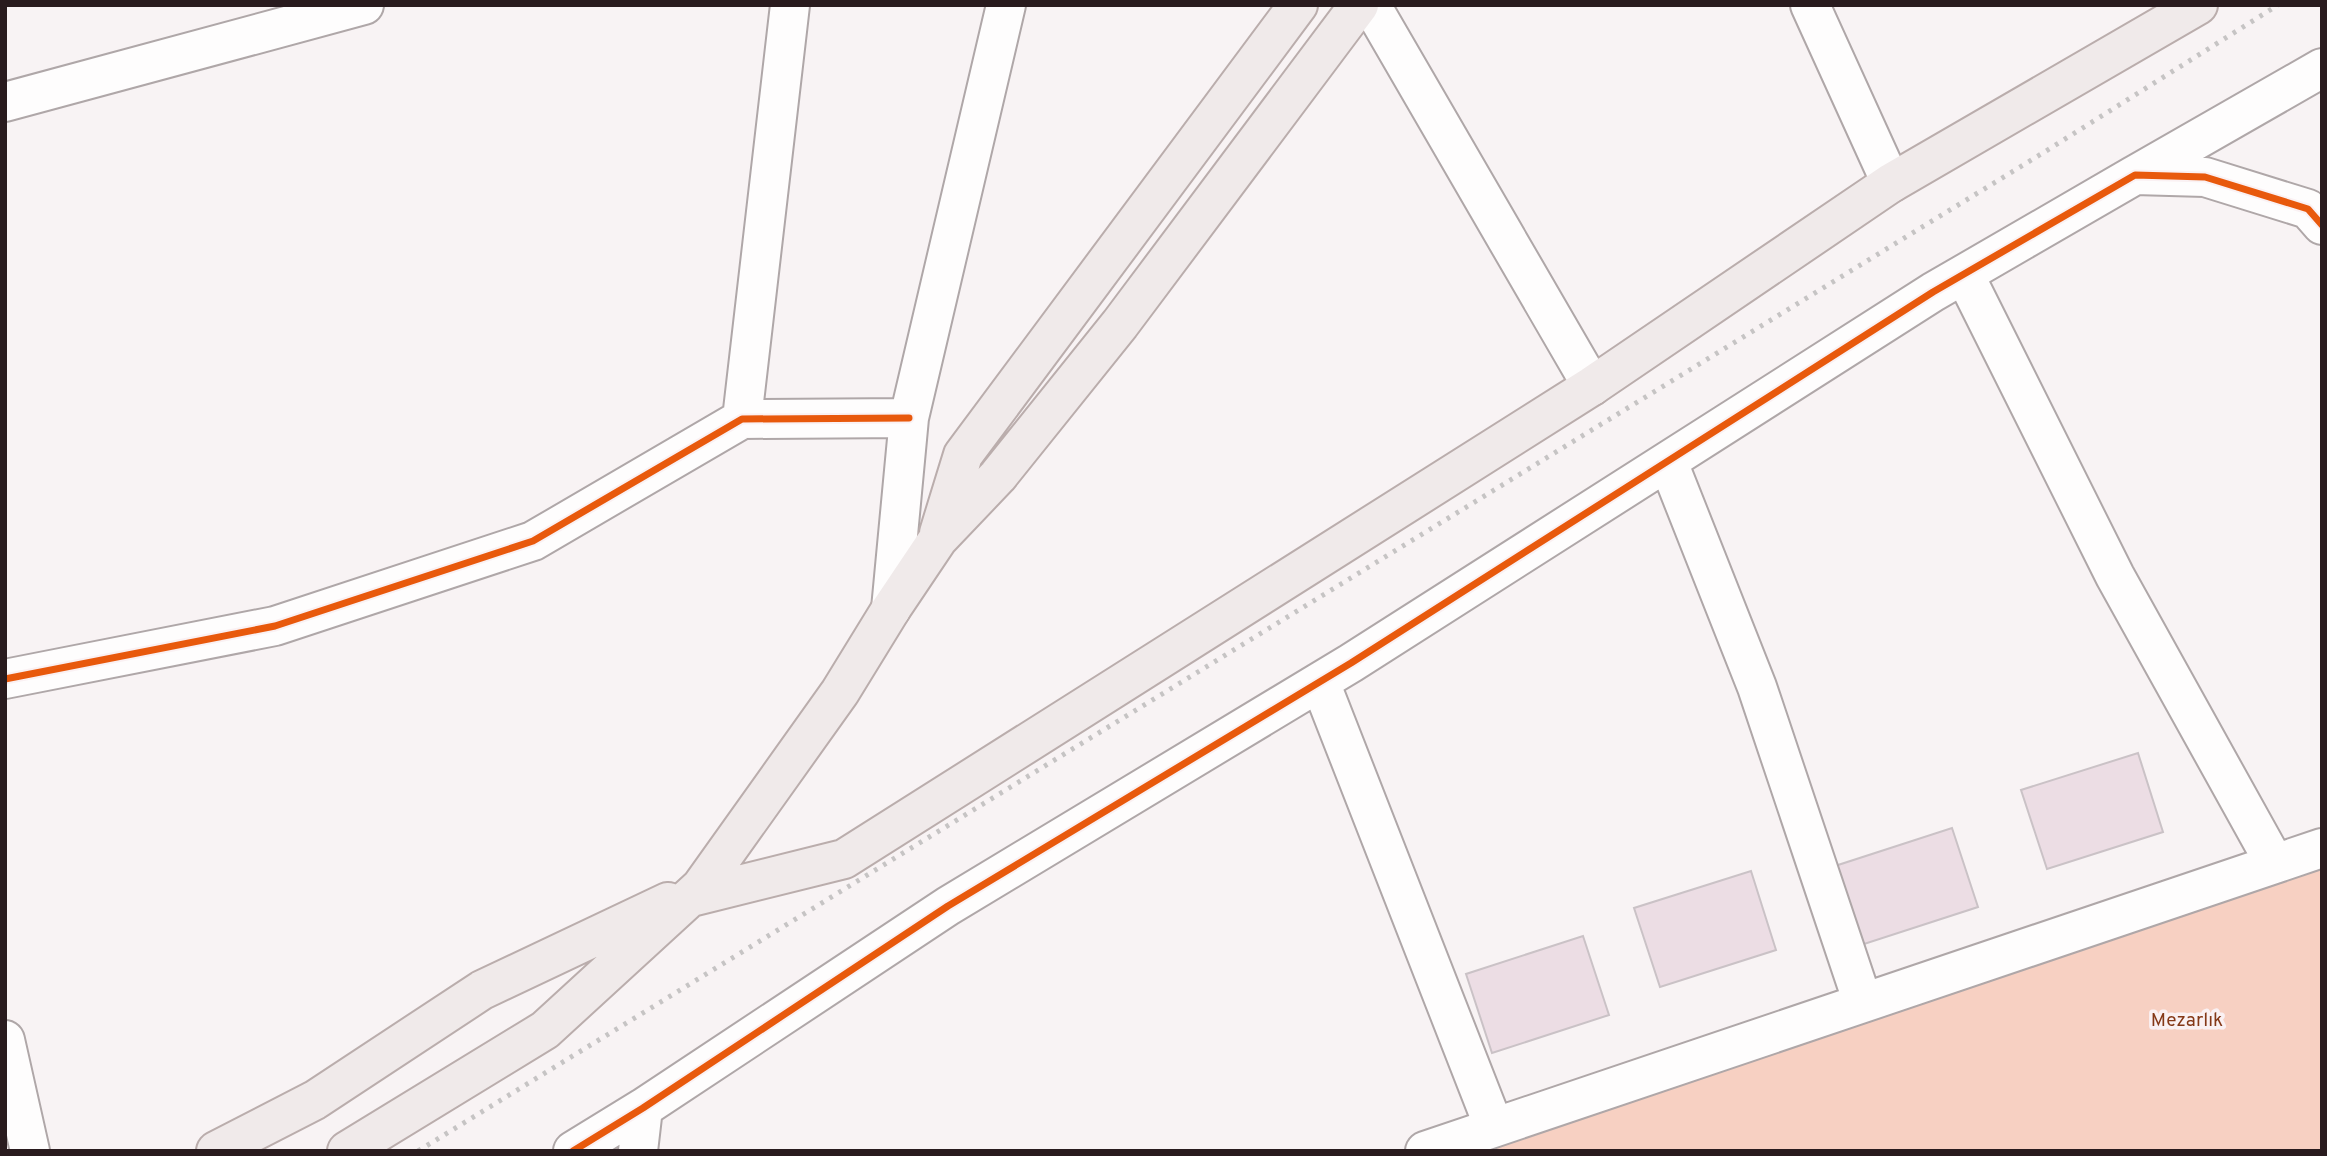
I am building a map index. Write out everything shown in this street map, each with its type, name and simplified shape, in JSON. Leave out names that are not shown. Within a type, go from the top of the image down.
[{"type":"main road","points":[[938,539],[963,455],[1298,5]]},
{"type":"main road","points":[[347,1151],[545,1030],[696,892],[841,692],[891,609],[938,539],[998,476],[1120,324],[1359,5]]},
{"type":"main road","points":[[216,1151],[315,1100],[482,990],[696,892],[844,859],[1591,386],[1891,183],[2154,17],[2198,5]]},
{"type":"street","points":[[5,102],[365,5]]},
{"type":"street","points":[[742,419],[790,5]]},
{"type":"street","points":[[891,609],[909,418],[1006,5]]},
{"type":"street","points":[[1371,5],[1591,386]]},
{"type":"street","points":[[1810,5],[1891,183]]},
{"type":"street","points":[[573,1151],[643,1108],[948,906],[1320,682],[1964,274],[2322,68]]},
{"type":"street","points":[[2135,176],[2206,177],[2308,209],[2322,225]]},
{"type":"street","points":[[1964,274],[2115,576],[2275,864]]},
{"type":"street","points":[[5,679],[275,626],[533,541],[742,419],[909,418]]},
{"type":"street","points":[[1668,462],[1758,687],[1863,1003]]},
{"type":"street","points":[[1320,682],[1494,1127]]},
{"type":"street","points":[[1424,1151],[2322,848]]},
{"type":"street","points":[[5,1040],[30,1151]]},
{"type":"street","points":[[638,1151],[643,1108]]},
{"type":"green space","name":"Mezarlık","points":[[2322,840],[2322,1151],[1441,1151]]},
{"type":"building","points":[[2138,753],[2163,832],[2047,869],[2021,790]]},
{"type":"building","points":[[1952,828],[1978,907],[1861,945],[1835,866]]},
{"type":"building","points":[[1751,871],[1776,950],[1660,987],[1634,908]]},
{"type":"building","points":[[1583,936],[1609,1015],[1492,1053],[1466,974]]},
{"type":"railway","points":[[418,1151],[2046,151],[2278,5]]},
{"type":"cycle path","points":[[573,1151],[643,1108],[948,906],[1351,663],[1933,292],[2135,175],[2205,177],[2308,209],[2322,225]]},
{"type":"cycle path","points":[[5,679],[275,626],[533,541],[742,419],[909,418]]}]
